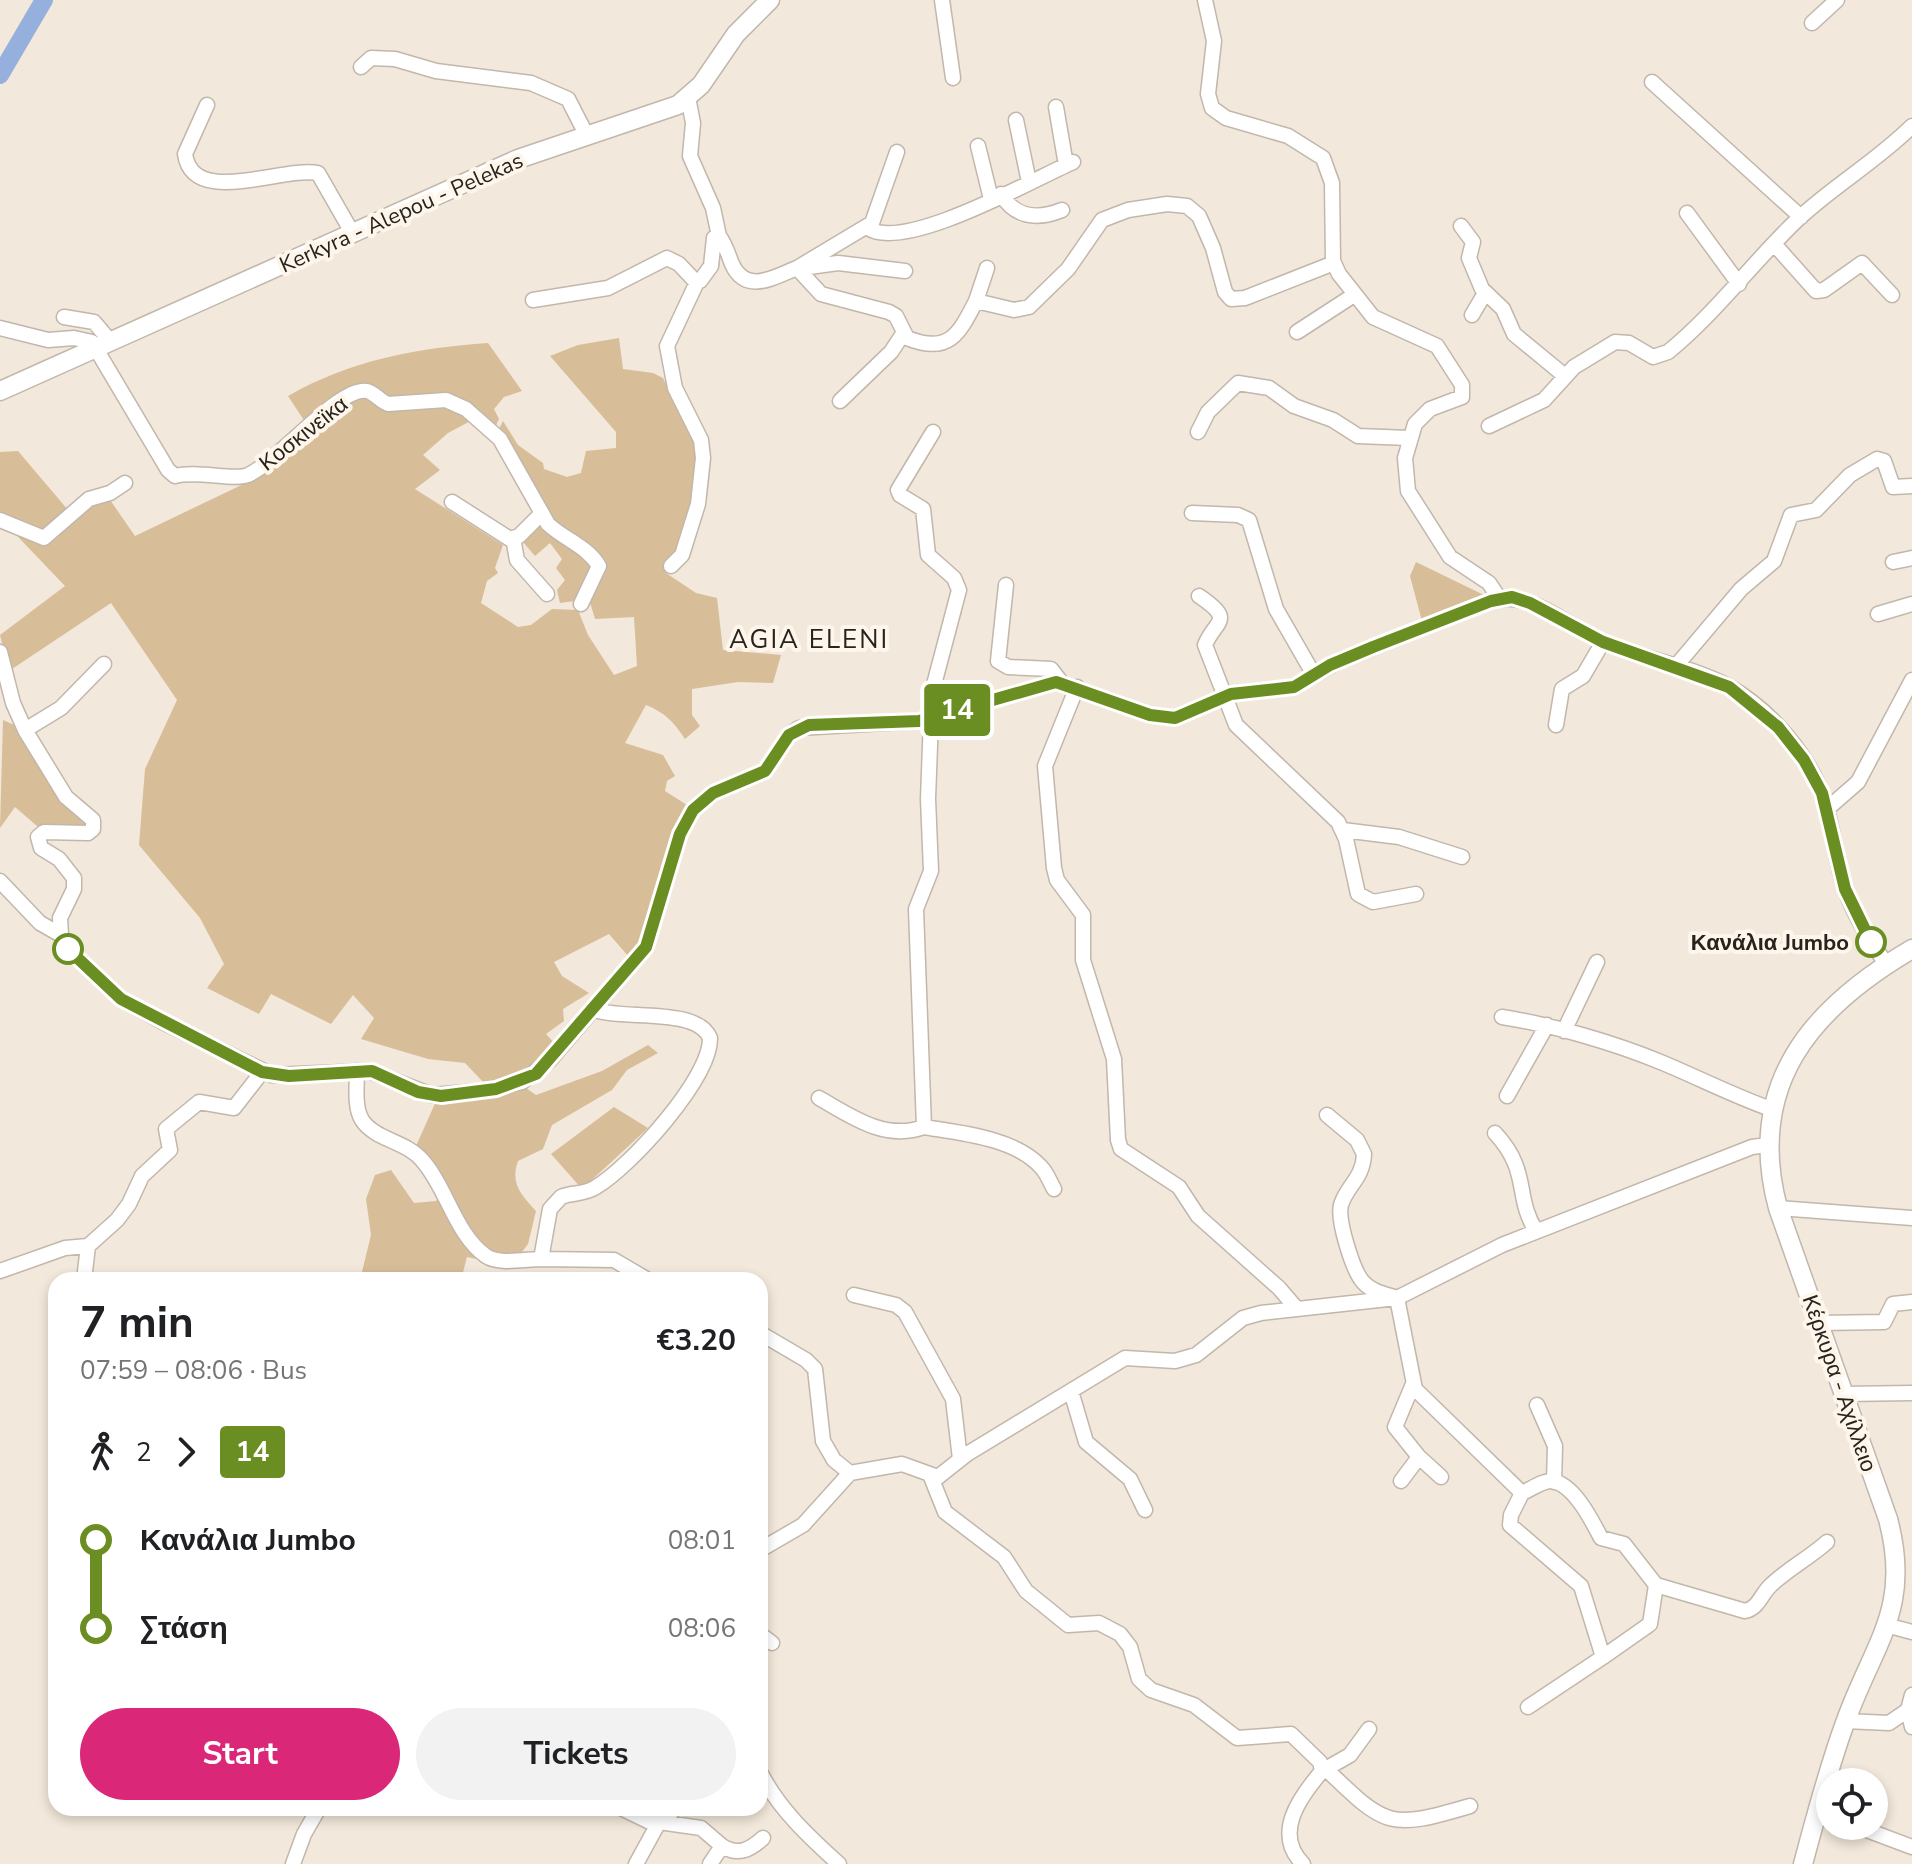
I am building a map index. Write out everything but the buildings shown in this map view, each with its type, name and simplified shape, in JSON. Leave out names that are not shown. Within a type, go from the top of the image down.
[{"type":"main road","name":"Kerkyra - Alepou - Pelekas","points":[[0,391],[518,159],[670,108],[701,85],[742,27],[766,1]]},
{"type":"main road","name":"Κέρκυρα - Αχίλλειο","points":[[1834,1768],[1845,1721],[1886,1625],[1897,1587],[1897,1557],[1888,1519],[1778,1208],[1767,1145],[1771,1109],[1782,1077],[1810,1030],[1844,995],[1912,949]]},
{"type":"main road","name":"Κέρκυρα - Αχίλλειο","points":[[1803,1864],[1816,1833]]},
{"type":"street","points":[[942,0],[953,78]]},
{"type":"street","points":[[1205,0],[1215,53],[1208,102],[1226,118],[1288,136],[1323,158],[1332,183],[1334,263],[1354,295],[1379,321],[1437,346],[1462,385],[1462,397],[1430,409],[1415,424],[1409,438],[1404,470],[1412,502],[1450,557],[1489,583],[1499,598]]},
{"type":"street","points":[[1812,23],[1837,0]]},
{"type":"street","points":[[361,67],[371,58],[381,58],[436,71],[531,83],[568,99],[586,134]]},
{"type":"street","points":[[1652,82],[1801,217]]},
{"type":"street","points":[[688,97],[693,123],[690,156],[713,208],[719,236],[736,272],[745,280],[758,283],[797,268],[868,228],[877,214],[897,152]]},
{"type":"street","points":[[207,105],[185,154],[196,174],[218,182],[235,182],[282,172],[318,173],[353,234]]},
{"type":"street","points":[[868,228],[882,232],[913,231],[1070,163],[1056,107]]},
{"type":"street","points":[[1016,120],[1029,182]]},
{"type":"street","points":[[1489,426],[1544,400],[1578,364],[1615,342],[1629,343],[1653,357],[1668,352],[1739,284],[1801,217],[1887,151],[1912,126]]},
{"type":"street","points":[[978,146],[996,196],[1010,208],[1022,214],[1047,216],[1062,210]]},
{"type":"street","points":[[976,301],[1014,310],[1029,307],[1068,269],[1102,220],[1120,212],[1160,204],[1184,205],[1196,212],[1213,248],[1226,295],[1233,300],[1334,263]]},
{"type":"street","points":[[1687,213],[1739,284]]},
{"type":"street","points":[[1461,226],[1473,242],[1468,258],[1485,293],[1503,309],[1514,334],[1565,376]]},
{"type":"street","points":[[671,566],[682,555],[698,504],[703,458],[701,440],[675,388],[667,346],[697,282],[711,266],[714,238],[719,236]]},
{"type":"street","points":[[1775,245],[1816,291],[1824,290],[1862,263],[1892,295]]},
{"type":"street","points":[[533,300],[594,292],[667,258],[697,282]]},
{"type":"street","points":[[797,268],[838,263],[905,271]]},
{"type":"street","points":[[797,268],[821,294],[892,313],[903,334],[913,341],[948,342],[961,333],[987,268]]},
{"type":"street","points":[[1472,315],[1485,293]]},
{"type":"street","points":[[1297,332],[1354,295]]},
{"type":"street","points":[[64,317],[94,322],[104,345]]},
{"type":"street","points":[[0,328],[48,340],[87,340],[104,345]]},
{"type":"street","points":[[840,401],[883,360],[903,334]]},
{"type":"street","name":"Κοσκινεϊκα","points":[[104,345],[172,475],[247,476],[274,459],[333,406],[365,391],[388,404],[446,400],[466,409],[500,439],[542,513],[560,535],[592,554],[599,566],[581,604]]},
{"type":"street","points":[[1198,432],[1206,415],[1238,383],[1269,388],[1294,406],[1333,420],[1358,436],[1409,438]]},
{"type":"street","points":[[924,1127],[916,921],[919,900],[931,871],[928,799],[935,673],[959,590],[954,578],[928,555],[923,509],[900,495],[898,490],[933,432]]},
{"type":"street","points":[[1676,666],[1741,589],[1774,561],[1791,515],[1816,510],[1850,475],[1879,459],[1885,463],[1893,487],[1912,486]]},
{"type":"street","points":[[0,520],[44,538],[89,499],[110,493],[125,483]]},
{"type":"street","points":[[452,502],[513,538],[517,560],[547,594]]},
{"type":"street","points":[[513,538],[542,513]]},
{"type":"street","points":[[1192,513],[1238,515],[1249,520],[1276,609],[1314,675]]},
{"type":"street","points":[[1893,562],[1912,558]]},
{"type":"street","points":[[1006,585],[998,661],[1008,667],[1051,669],[1061,682]]},
{"type":"street","points":[[1199,596],[1213,606],[1219,616],[1219,626],[1205,645],[1230,716],[1248,739],[1343,830],[1353,884],[1362,898],[1379,901],[1416,894]]},
{"type":"street","points":[[0,652],[13,703],[25,730],[66,797],[91,817],[94,824],[88,833],[44,832],[38,837],[40,847],[59,859],[74,878],[74,889],[60,918],[61,935],[67,948],[92,975],[121,999],[262,1072],[289,1076],[378,1072],[432,1095],[515,1084],[545,1066],[646,947],[680,834],[700,801],[765,771],[789,735],[799,728],[931,718],[1038,685],[1061,682],[1164,718],[1181,716],[1224,696],[1289,689],[1373,647],[1499,598],[1524,600],[1603,642],[1729,687],[1778,727],[1809,768],[1827,809],[1845,889],[1856,917],[1886,964]]},
{"type":"street","points":[[1878,614],[1912,604]]},
{"type":"street","points":[[1556,725],[1562,689],[1583,676],[1603,642]]},
{"type":"street","points":[[25,730],[61,708],[104,664]]},
{"type":"street","points":[[1827,809],[1850,791],[1865,771],[1912,680]]},
{"type":"street","points":[[1077,687],[1045,766],[1045,781],[1054,868],[1057,880],[1083,915],[1083,960],[1114,1059],[1121,1149],[1179,1187],[1198,1216],[1297,1309]]},
{"type":"street","points":[[1343,830],[1399,837],[1462,857]]},
{"type":"street","points":[[0,881],[40,923],[61,935]]},
{"type":"street","points":[[1564,1031],[1597,962]]},
{"type":"street","points":[[541,1259],[553,1203],[563,1195],[583,1193],[598,1186],[649,1141],[666,1122],[709,1047],[709,1035],[697,1025],[658,1016],[607,1015],[592,1009]]},
{"type":"street","points":[[1502,1017],[1547,1025],[1661,1062],[1725,1093],[1771,1109]]},
{"type":"street","points":[[1507,1096],[1547,1025]]},
{"type":"street","points":[[357,1071],[361,1118],[372,1130],[410,1147],[421,1158],[457,1219],[484,1254],[492,1259],[614,1260],[634,1272]]},
{"type":"street","points":[[0,1271],[65,1248],[88,1246],[117,1220],[129,1204],[142,1176],[170,1150],[165,1134],[168,1127],[202,1101],[221,1109],[234,1108],[262,1072]]},
{"type":"street","points":[[819,1098],[859,1121],[892,1133],[924,1127],[992,1141],[1020,1153],[1041,1167],[1054,1189]]},
{"type":"street","points":[[1327,1115],[1357,1140],[1364,1154],[1359,1178],[1340,1210],[1358,1275],[1371,1289],[1397,1298]]},
{"type":"street","points":[[1495,1133],[1518,1163],[1529,1219],[1536,1231]]},
{"type":"street","points":[[768,1545],[803,1525],[850,1473],[902,1464],[931,1477],[941,1475],[960,1459],[1125,1358],[1175,1361],[1196,1355],[1243,1318],[1397,1298],[1441,1274],[1536,1231],[1752,1147],[1767,1145]]},
{"type":"street","points":[[1778,1208],[1912,1218]]},
{"type":"street","points":[[85,1272],[88,1246]]},
{"type":"street","points":[[854,1295],[896,1305],[905,1312],[953,1399],[960,1459]]},
{"type":"street","points":[[1397,1298],[1413,1384],[1395,1427],[1419,1457],[1441,1477]]},
{"type":"street","points":[[1819,1323],[1884,1322],[1893,1304],[1912,1302]]},
{"type":"street","points":[[768,1338],[806,1360],[815,1369],[823,1441],[834,1460],[850,1473]]},
{"type":"street","points":[[1413,1384],[1522,1493]]},
{"type":"street","points":[[1071,1391],[1089,1446],[1130,1479],[1145,1510]]},
{"type":"street","points":[[1843,1394],[1912,1393]]},
{"type":"street","points":[[1537,1405],[1555,1446],[1554,1482]]},
{"type":"street","points":[[1401,1481],[1419,1457]]},
{"type":"street","points":[[931,1477],[945,1512],[1004,1557],[1026,1591],[1068,1625],[1099,1623],[1126,1639],[1139,1679],[1151,1690],[1194,1705],[1237,1738],[1291,1734],[1320,1762],[1324,1770],[1380,1817],[1411,1822],[1470,1806]]},
{"type":"street","points":[[1554,1482],[1522,1493],[1511,1515],[1510,1525],[1581,1586],[1603,1657]]},
{"type":"street","points":[[1554,1482],[1585,1507],[1601,1538],[1624,1544],[1656,1585],[1748,1611],[1770,1585],[1827,1542]]},
{"type":"street","points":[[1528,1707],[1650,1624],[1656,1585]]},
{"type":"street","points":[[1886,1625],[1912,1632]]},
{"type":"street","points":[[1845,1721],[1889,1723],[1910,1703]]},
{"type":"street","points":[[1910,1703],[1912,1727]]},
{"type":"street","points":[[1303,1864],[1293,1854],[1288,1839],[1303,1792],[1324,1770],[1350,1755],[1369,1729]]},
{"type":"street","points":[[768,1788],[787,1813],[839,1864]]},
{"type":"street","points":[[293,1864],[314,1816]]},
{"type":"street","points":[[636,1816],[645,1821],[701,1828],[733,1851],[746,1850],[763,1838]]},
{"type":"street","points":[[636,1864],[659,1822],[666,1816]]},
{"type":"street","points":[[1888,1838],[1912,1847]]},
{"type":"street","points":[[710,1864],[722,1846]]},
{"type":"shaded area","points":[[619,338],[623,369],[653,373],[663,378],[694,440],[699,481],[676,560],[665,564],[666,573],[696,593],[717,598],[723,650],[781,655],[773,683],[738,682],[692,689],[692,715],[700,726],[685,739],[668,718],[646,705],[625,743],[663,755],[675,776],[667,781],[665,791],[690,807],[641,941],[629,957],[609,934],[554,962],[562,976],[589,993],[563,1009],[564,1021],[546,1034],[555,1044],[529,1073],[486,1085],[465,1063],[428,1059],[361,1039],[374,1018],[353,995],[331,1024],[271,994],[259,1014],[207,988],[224,964],[200,918],[139,845],[145,769],[177,700],[111,603],[9,671],[0,635],[65,586],[0,518],[0,452],[18,451],[74,517],[91,501],[108,497],[135,536],[252,480],[311,431],[288,396],[336,373],[385,358],[436,348],[488,343],[522,391],[504,397],[494,409],[499,419],[494,429],[478,417],[448,433],[423,455],[440,470],[415,489],[503,545],[495,568],[498,573],[487,581],[481,603],[518,627],[531,625],[552,609],[578,610],[588,635],[614,675],[637,666],[634,617],[595,619],[589,599],[560,603],[557,590],[565,580],[556,568],[562,559],[550,543],[535,556],[523,542],[548,517],[498,431],[503,421],[518,445],[543,463],[544,469],[567,477],[581,473],[586,451],[616,448],[616,432],[550,356],[578,345]]},
{"type":"shaded area","points":[[1416,562],[1488,597],[1423,625],[1410,576]]},
{"type":"shaded area","points":[[3,720],[25,730],[93,829],[44,832],[15,807],[0,828]]},
{"type":"shaded area","points":[[648,1045],[658,1053],[627,1070],[612,1090],[552,1125],[543,1149],[518,1161],[516,1182],[536,1211],[528,1244],[519,1256],[486,1261],[467,1257],[463,1272],[362,1272],[371,1235],[366,1199],[375,1175],[391,1170],[414,1203],[436,1201],[448,1185],[416,1146],[437,1099],[523,1086],[536,1095],[602,1071]]},
{"type":"shaded area","points":[[614,1107],[648,1128],[582,1189],[551,1154]]},
{"type":"waterway","points":[[0,75],[44,0]]},
{"type":"bus line","name":"14","points":[[68,949],[92,975],[121,999],[262,1072],[289,1076],[372,1071],[418,1092],[436,1096],[496,1089],[529,1078],[545,1066],[577,1025],[642,953],[656,922],[680,834],[700,801],[765,771],[795,730],[809,725],[919,721],[1056,682],[1150,715],[1175,718],[1231,694],[1294,687],[1330,665],[1373,647],[1491,601],[1512,597],[1524,600],[1603,642],[1692,671],[1729,687],[1768,717],[1804,760],[1822,793],[1845,889],[1856,917],[1871,942]]},
{"type":"place","name":"Κανάλια Jumbo","points":[[1871,942]]},
{"type":"district","name":"AGIA ELENI","points":[[809,639]]}]
